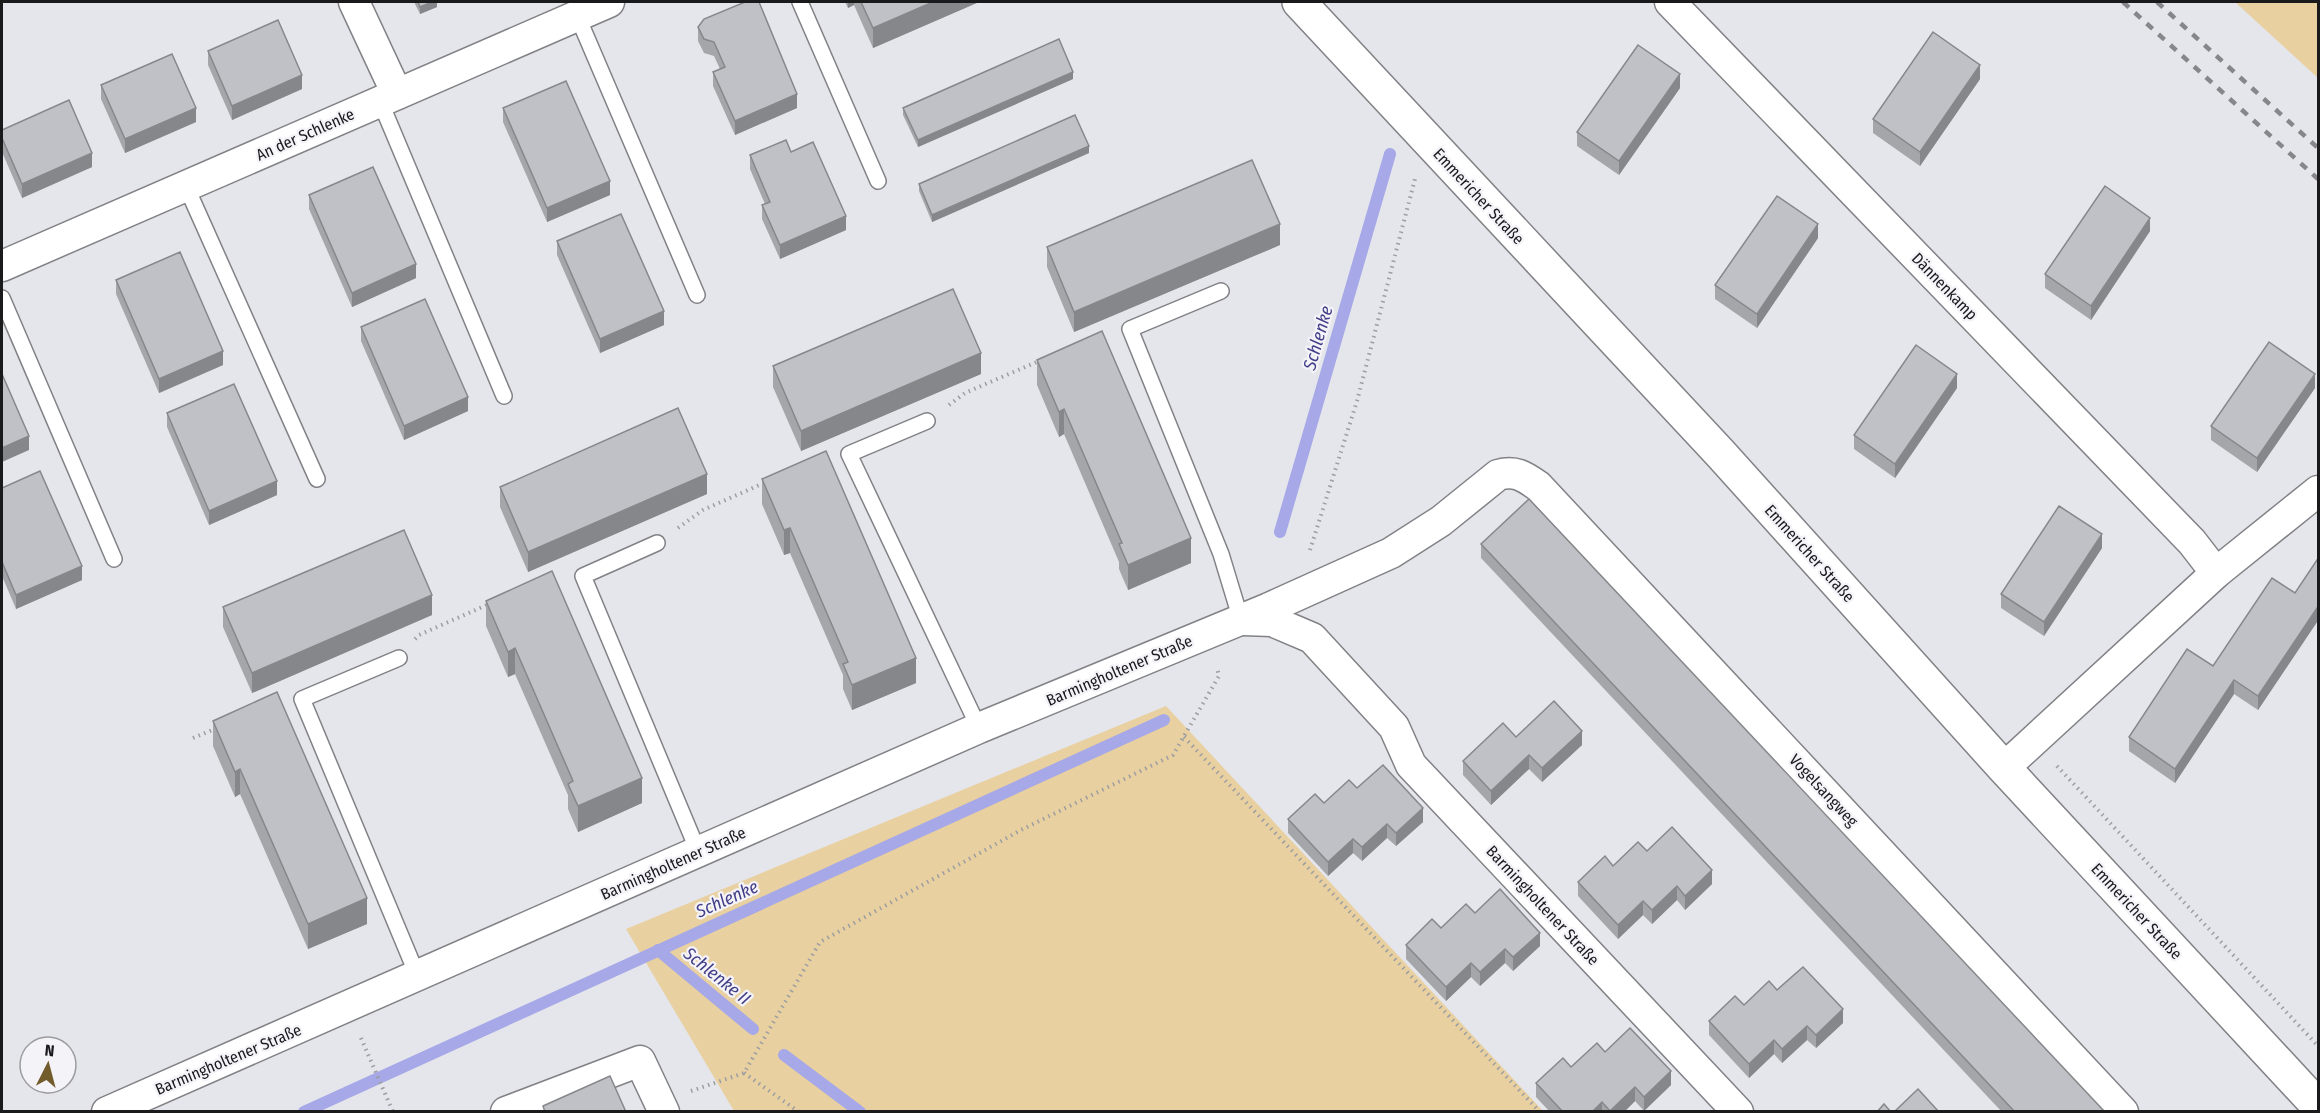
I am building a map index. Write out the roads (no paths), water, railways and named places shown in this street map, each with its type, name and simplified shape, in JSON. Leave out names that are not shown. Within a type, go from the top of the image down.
[{"type":"main road","name":"Emmericher Straße","points":[[1299,2],[1720,453],[2004,768],[2319,1106]]},
{"type":"street","points":[[354,2],[388,98]]},
{"type":"street","name":"An der Schlenke","points":[[2,266],[609,2]]},
{"type":"street","name":"Dännenkamp","points":[[1670,2],[2193,542],[2216,573]]},
{"type":"street","name":"Barmingholtener Straße","points":[[107,1112],[980,728],[1241,620],[1391,553],[1441,521],[1498,475],[1509,472],[1520,474]]},
{"type":"street","name":"Vogelsangweg","points":[[1520,474],[1546,495],[2123,1112]]},
{"type":"street","points":[[2004,768],[2216,573],[2319,491]]},
{"type":"street","name":"Barmingholtener Straße","points":[[1241,620],[1272,621],[1312,638],[1394,727],[1411,765],[1738,1112]]},
{"type":"street","points":[[506,1112],[639,1061],[662,1107]]},
{"type":"lane","points":[[800,2],[878,181]]},
{"type":"lane","points":[[577,15],[698,295]]},
{"type":"lane","points":[[388,98],[504,396]]},
{"type":"lane","points":[[186,186],[317,479]]},
{"type":"lane","points":[[1221,291],[1130,329],[1221,554],[1241,620]]},
{"type":"lane","points":[[2,298],[114,559]]},
{"type":"lane","points":[[927,420],[849,454],[980,728]]},
{"type":"lane","points":[[657,543],[583,576],[699,851]]},
{"type":"lane","points":[[399,658],[302,699],[418,977]]},
{"type":"waterway","name":"Schlenke","points":[[1280,532],[1390,154]]},
{"type":"waterway","name":"Schlenke","points":[[304,1112],[1164,720]]},
{"type":"waterway","name":"Schlenke II","points":[[658,950],[753,1029]]},
{"type":"waterway","name":"Schlenke II","points":[[784,1055],[860,1112]]},
{"type":"railway","points":[[2123,2],[2318,179]]},
{"type":"railway","points":[[2157,2],[2318,148]]}]
